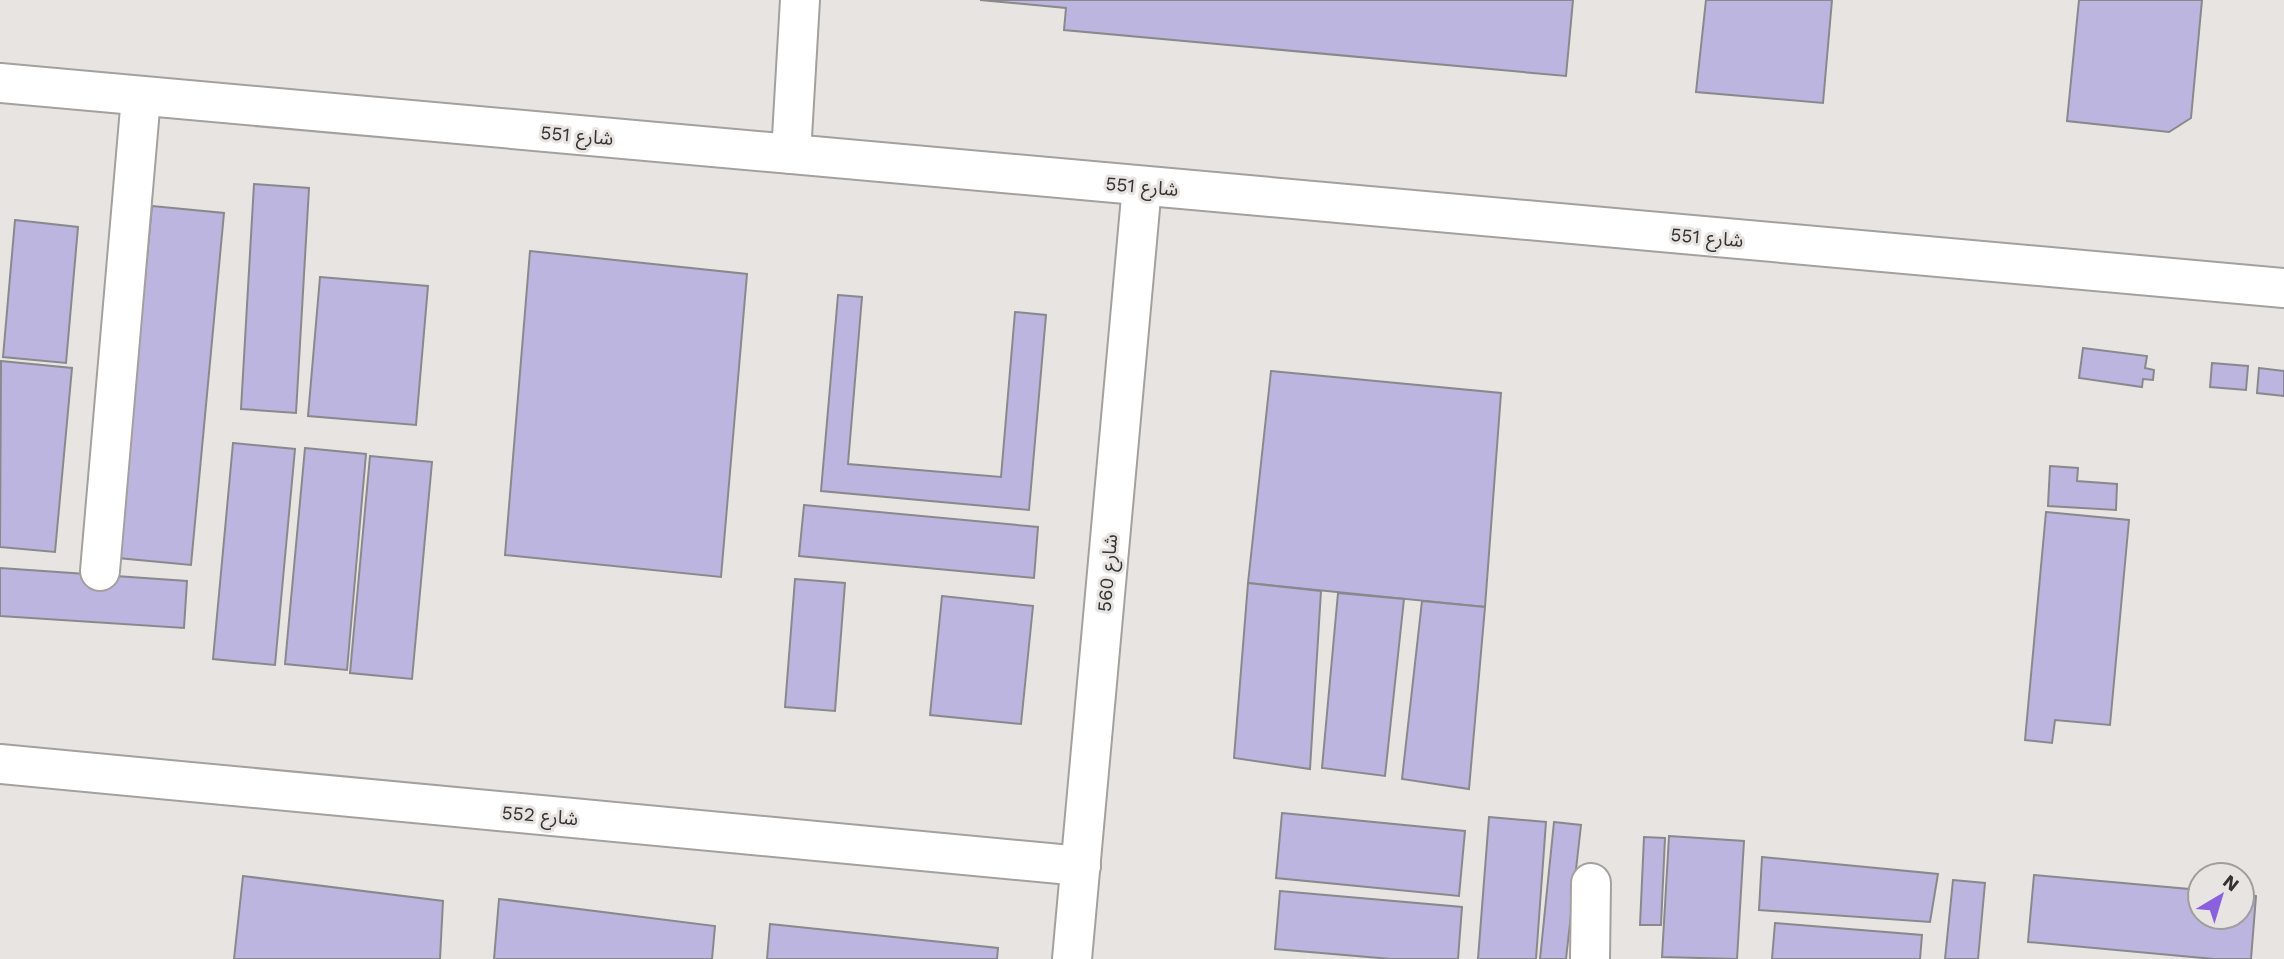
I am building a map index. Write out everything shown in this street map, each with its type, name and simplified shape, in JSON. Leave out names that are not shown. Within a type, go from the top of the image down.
[{"type":"street","points":[[791,154],[800,0]]},
{"type":"street","name":"شارع 551","points":[[0,83],[2284,288]]},
{"type":"street","points":[[100,571],[141,97]]},
{"type":"street","name":"شارع 560","points":[[1072,959],[1142,186]]},
{"type":"street","name":"شارع 552","points":[[0,764],[1081,866]]},
{"type":"street","points":[[1590,959],[1591,883]]},
{"type":"building","points":[[980,0],[1573,0],[1566,76],[1064,30],[1066,8]]},
{"type":"building","points":[[1706,0],[1832,0],[1823,103],[1696,92]]},
{"type":"building","points":[[2079,0],[2202,0],[2191,118],[2169,132],[2067,121]]},
{"type":"building","points":[[254,184],[309,188],[296,413],[241,409]]},
{"type":"building","points":[[152,206],[224,213],[191,565],[118,558]]},
{"type":"building","points":[[15,220],[78,227],[66,363],[3,357]]},
{"type":"building","points":[[530,251],[747,274],[721,577],[505,555]]},
{"type":"building","points":[[320,277],[428,286],[416,425],[308,416]]},
{"type":"building","points":[[838,295],[862,297],[848,464],[1001,477],[1015,312],[1046,315],[1029,510],[821,491]]},
{"type":"building","points":[[2083,348],[2147,356],[2145,368],[2154,370],[2153,380],[2143,379],[2142,387],[2079,378]]},
{"type":"building","points":[[1,361],[72,368],[55,552],[0,547]]},
{"type":"building","points":[[2212,363],[2248,366],[2246,390],[2210,387]]},
{"type":"building","points":[[2259,368],[2284,371],[2284,396],[2257,393]]},
{"type":"building","points":[[1271,371],[1501,393],[1485,607],[1248,583]]},
{"type":"building","points":[[233,443],[295,449],[275,665],[213,659]]},
{"type":"building","points":[[305,448],[366,454],[347,670],[285,664]]},
{"type":"building","points":[[370,456],[432,462],[412,679],[350,673]]},
{"type":"building","points":[[2050,466],[2078,468],[2077,481],[2117,484],[2116,510],[2048,506]]},
{"type":"building","points":[[804,505],[1038,527],[1034,578],[799,556]]},
{"type":"building","points":[[2046,512],[2129,520],[2110,725],[2055,720],[2052,743],[2025,740]]},
{"type":"building","points":[[0,568],[187,581],[184,628],[0,616]]},
{"type":"building","points":[[795,579],[845,583],[835,711],[785,707]]},
{"type":"building","points":[[1248,583],[1321,591],[1310,769],[1234,758]]},
{"type":"building","points":[[1338,593],[1404,599],[1385,776],[1322,768]]},
{"type":"building","points":[[942,596],[1033,606],[1021,724],[930,715]]},
{"type":"building","points":[[1422,601],[1485,607],[1469,789],[1402,779]]},
{"type":"building","points":[[1282,813],[1465,831],[1459,896],[1276,878]]},
{"type":"building","points":[[1489,817],[1546,822],[1536,959],[1478,959]]},
{"type":"building","points":[[1554,822],[1581,825],[1566,959],[1540,959]]},
{"type":"building","points":[[1669,836],[1744,841],[1737,959],[1662,957]]},
{"type":"building","points":[[1644,837],[1665,838],[1661,925],[1640,925]]},
{"type":"building","points":[[1762,857],[1938,874],[1930,922],[1759,910]]},
{"type":"building","points":[[2034,875],[2186,889],[2186,931],[2253,931],[2251,959],[2214,959],[2028,942]]},
{"type":"building","points":[[243,876],[443,901],[440,959],[234,959]]},
{"type":"building","points":[[1953,880],[1985,883],[1978,959],[1945,959]]},
{"type":"building","points":[[1280,891],[1462,907],[1458,959],[1391,959],[1275,949]]},
{"type":"building","points":[[499,899],[715,926],[712,959],[494,959]]},
{"type":"building","points":[[1775,923],[1922,935],[1920,959],[1772,959]]},
{"type":"building","points":[[770,924],[998,948],[997,959],[767,959]]}]
